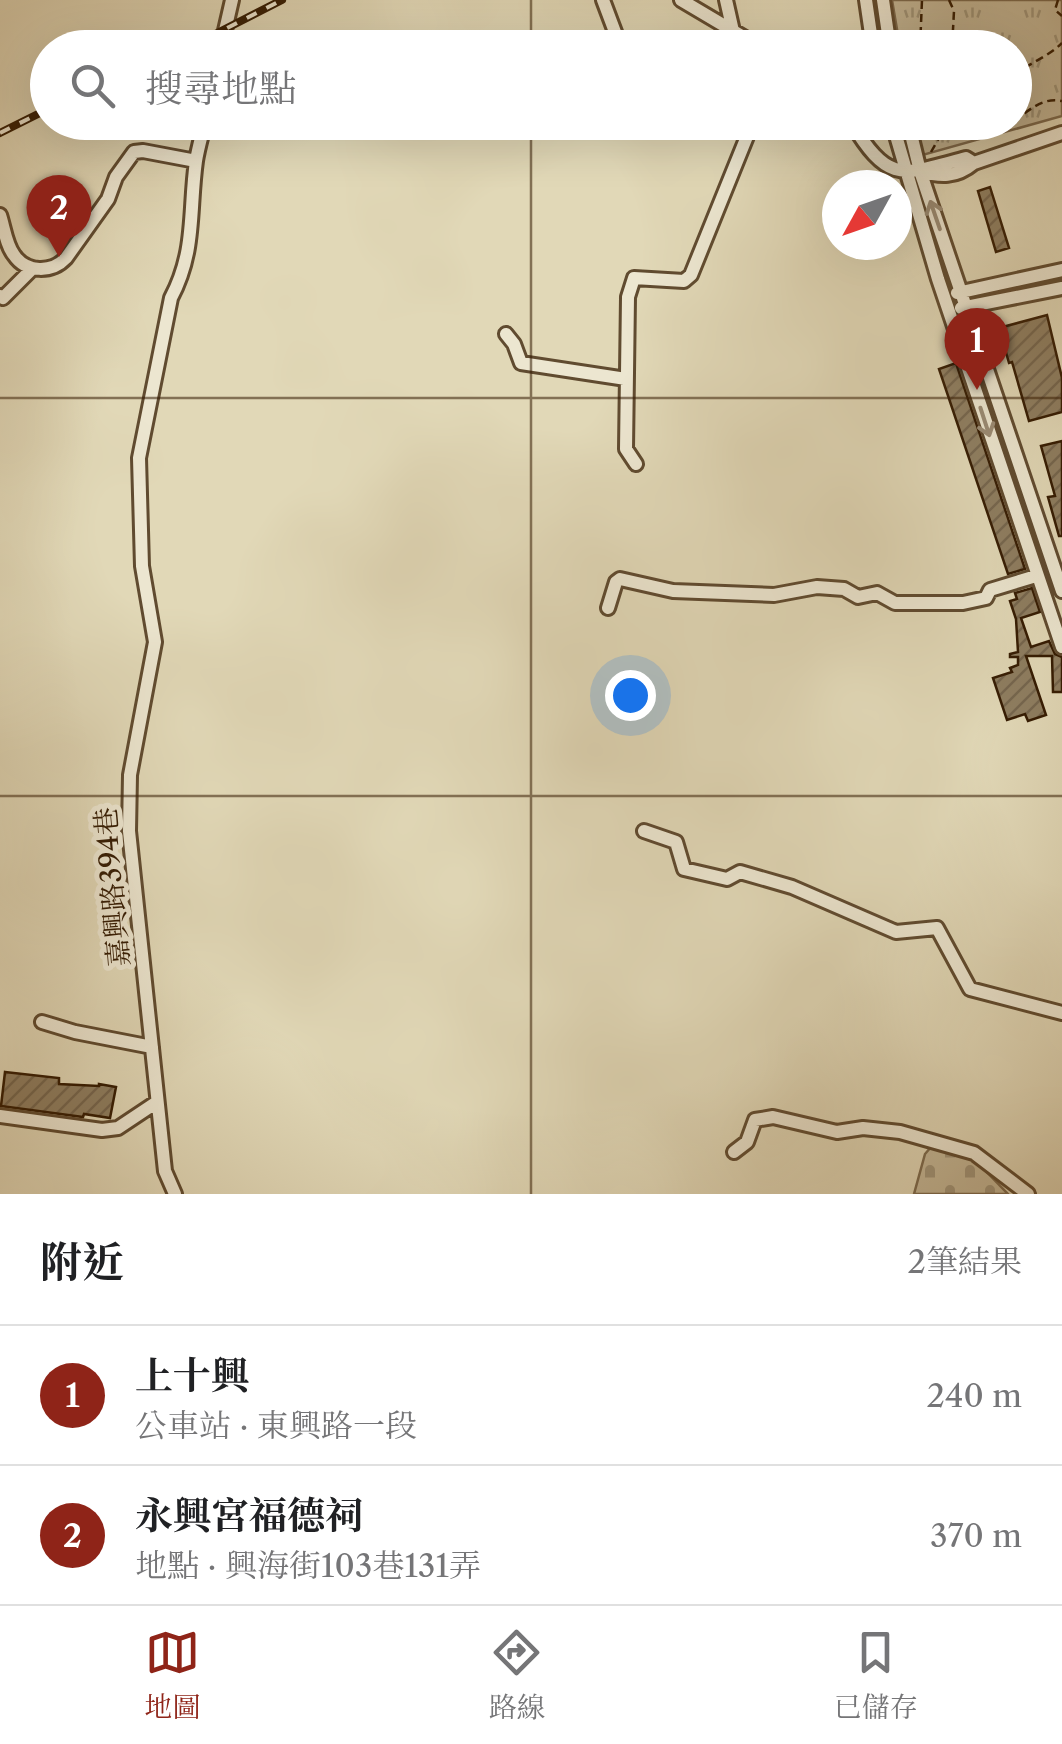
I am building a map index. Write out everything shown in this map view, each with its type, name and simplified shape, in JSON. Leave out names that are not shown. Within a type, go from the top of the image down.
[{"type":"street","points":[[225,30],[232,0]]},
{"type":"street","points":[[603,0],[615,30]]},
{"type":"street","points":[[681,0],[730,30]]},
{"type":"street","points":[[726,0],[733,30]]},
{"type":"street","points":[[866,0],[870,30]]},
{"type":"street","points":[[883,0],[887,30]]},
{"type":"street","points":[[863,140],[878,162],[942,177],[1062,133]]},
{"type":"street","name":"嘉興路394巷","points":[[175,1194],[165,1171],[157,1102],[129,831],[130,775],[155,642],[142,566],[140,458],[171,298],[187,260],[201,140]]},
{"type":"street","points":[[636,464],[626,448],[631,284],[634,278],[684,281],[691,275],[746,140]]},
{"type":"street","points":[[900,140],[961,293],[1062,591]]},
{"type":"street","points":[[910,140],[913,172],[948,311],[1062,647]]},
{"type":"street","points":[[0,214],[14,255],[43,270],[60,264],[108,198],[116,177],[134,152],[196,161]]},
{"type":"street","points":[[1,298],[33,268]]},
{"type":"street","points":[[944,296],[1062,270]]},
{"type":"street","points":[[948,311],[1062,288]]},
{"type":"street","points":[[506,334],[521,363],[626,379]]},
{"type":"street","points":[[608,608],[620,579],[674,592],[774,595],[817,587],[844,589],[858,597],[877,593],[895,603],[946,603],[986,598],[990,590],[1036,576]]},
{"type":"street","points":[[644,831],[676,842],[684,870],[726,879],[740,872],[758,877],[792,887],[896,932],[937,928],[970,989],[1062,1014]]},
{"type":"street","points":[[42,1022],[152,1047]]},
{"type":"street","points":[[0,1116],[102,1130],[118,1128],[157,1102]]},
{"type":"street","points":[[734,1152],[747,1142],[754,1120],[774,1116],[837,1132],[863,1128],[900,1132],[974,1153],[1028,1194]]},
{"type":"path","points":[[921,30],[922,0]]},
{"type":"path","points":[[950,0],[953,30]]},
{"type":"path","points":[[1057,0],[1055,10],[1062,16]]},
{"type":"path","points":[[1032,64],[1062,43]]},
{"type":"path","points":[[1057,48],[1062,56]]},
{"type":"path","points":[[1032,108],[1051,99],[1062,102]]},
{"type":"path","points":[[913,172],[936,140]]},
{"type":"green space","points":[[892,0],[1062,0],[1062,116],[1032,124],[1032,30],[897,30]]},
{"type":"green space","points":[[916,140],[976,140],[919,156]]},
{"type":"green space","points":[[937,1140],[976,1161],[1008,1194],[914,1194],[925,1154]]},
{"type":"building","points":[[990,187],[1009,248],[996,252],[978,191]]},
{"type":"building","points":[[1047,315],[1062,378],[1062,412],[1029,421],[999,328]]},
{"type":"building","points":[[956,363],[1025,569],[1008,574],[939,369]]},
{"type":"building","points":[[1062,441],[1059,536],[1048,497],[1055,496],[1041,446]]},
{"type":"building","points":[[1032,588],[1040,612],[1021,618],[1031,647],[1049,641],[1055,654],[1062,657],[1062,692],[1053,692],[1052,656],[1026,656],[1046,715],[1028,721],[1025,714],[1007,720],[993,678],[1012,672],[1010,668],[1018,665],[1018,657],[1010,657],[1018,652],[1016,619],[1010,601],[1017,599],[1015,593]]},
{"type":"building","points":[[5,1072],[59,1078],[59,1084],[116,1087],[110,1118],[1,1106]]},
{"type":"railway","points":[[223,30],[282,0]]},
{"type":"railway","points":[[0,133],[30,118]]},
{"type":"place","name":"永興宮福德祠","points":[[59,257]]},
{"type":"place","name":"上十興","points":[[977,390]]}]
